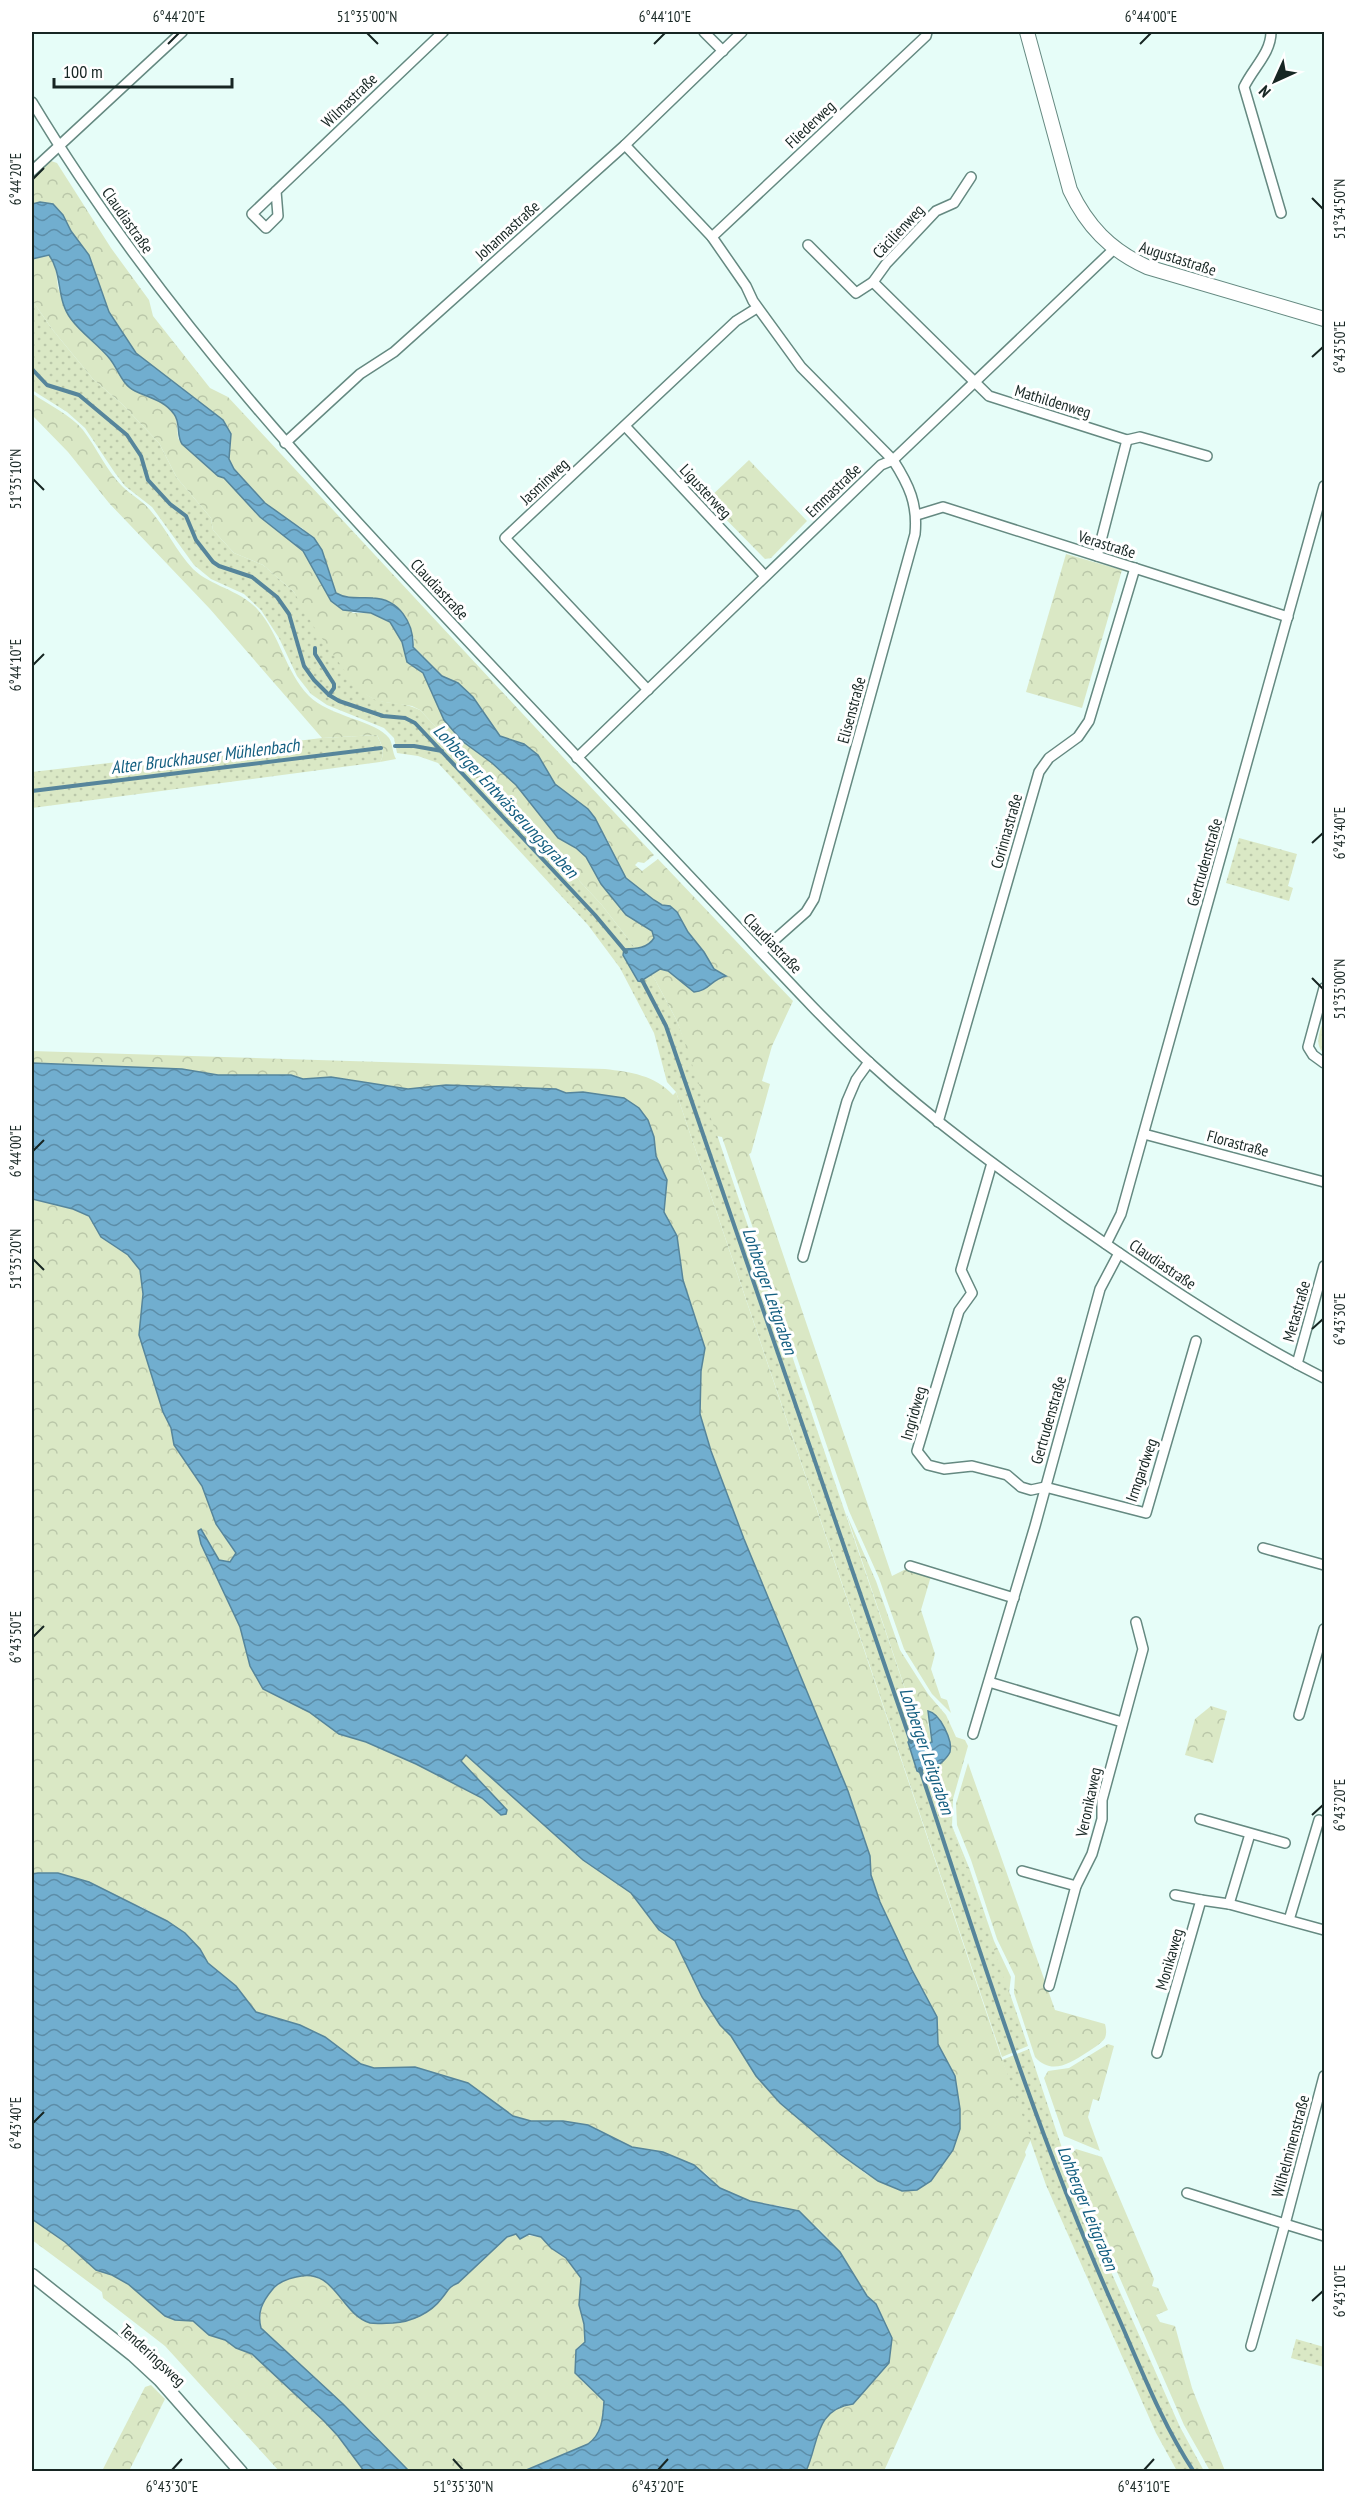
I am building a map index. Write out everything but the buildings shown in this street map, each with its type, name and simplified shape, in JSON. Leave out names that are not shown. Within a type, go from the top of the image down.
[{"type":"main road","name":"Augustastraße","points":[[1027,32],[1071,190],[1080,210],[1091,226],[1114,249],[1147,267],[1324,319]]},
{"type":"street","points":[[32,171],[182,32]]},
{"type":"street","name":"Wilmastraße","points":[[276,191],[443,32]]},
{"type":"street","points":[[704,32],[723,51]]},
{"type":"street","name":"Johannastraße","points":[[285,443],[360,374],[394,352],[625,145],[742,32]]},
{"type":"street","name":"Fliederweg","points":[[712,237],[926,36],[927,32]]},
{"type":"street","points":[[1271,32],[1271,39],[1263,58],[1252,71],[1244,87],[1281,213]]},
{"type":"street","name":"Claudiastraße","points":[[32,102],[58,146],[156,285],[226,374],[285,443],[577,758],[869,1062],[938,1122],[1106,1244],[1245,1336],[1324,1378]]},
{"type":"street","points":[[625,145],[712,237],[746,286],[757,308],[801,368],[893,460],[912,498],[917,515]]},
{"type":"street","name":"Cäcilienweg","points":[[808,245],[856,293],[873,282],[886,264],[936,211],[954,203],[971,177]]},
{"type":"street","name":"Emmastraße","points":[[577,758],[881,465],[893,460],[1114,249]]},
{"type":"street","name":"Cäcilienweg","points":[[873,282],[975,383]]},
{"type":"street","name":"Jasminweg","points":[[648,690],[505,538],[736,321],[757,308]]},
{"type":"street","name":"Mathildenweg","points":[[975,383],[989,396],[1127,440],[1140,437],[1207,456]]},
{"type":"street","name":"Ligusterweg","points":[[625,426],[765,576]]},
{"type":"street","points":[[1096,556],[1127,440]]},
{"type":"street","name":"Gertrudenstraße","points":[[1106,1244],[1121,1215],[1288,617],[1321,513],[1324,486]]},
{"type":"street","name":"Verastraße","points":[[917,515],[943,507],[1288,617]]},
{"type":"street","name":"Elisenstraße","points":[[761,952],[806,912],[814,898],[915,534],[917,515]]},
{"type":"street","name":"Corinnastraße","points":[[938,1122],[1039,772],[1049,758],[1078,737],[1089,721],[1135,568]]},
{"type":"street","points":[[1324,988],[1308,1047],[1313,1055],[1324,1063]]},
{"type":"street","points":[[803,1257],[847,1101],[856,1080],[869,1062]]},
{"type":"street","name":"Florastraße","points":[[1144,1134],[1324,1182]]},
{"type":"street","name":"Ingridweg","points":[[992,1163],[961,1270],[972,1293],[959,1311],[917,1451],[928,1465],[944,1469],[972,1466],[1007,1475],[1022,1487],[1031,1490],[1045,1487]]},
{"type":"street","name":"Gertrudenstraße","points":[[973,1734],[1014,1598],[1100,1288],[1119,1253]]},
{"type":"street","name":"Metastraße","points":[[1297,1364],[1324,1266]]},
{"type":"street","name":"Irmgardweg","points":[[1045,1487],[1146,1513],[1196,1341]]},
{"type":"street","points":[[1263,1548],[1324,1565]]},
{"type":"street","points":[[910,1566],[1014,1598]]},
{"type":"street","name":"Veronikaweg","points":[[1049,1986],[1076,1886],[1092,1854],[1102,1819],[1102,1800],[1143,1649],[1136,1622]]},
{"type":"street","points":[[1299,1715],[1324,1629]]},
{"type":"street","points":[[989,1682],[1122,1722]]},
{"type":"street","points":[[1200,1819],[1285,1843]]},
{"type":"street","points":[[1289,1920],[1319,1820]]},
{"type":"street","points":[[1229,1904],[1250,1834]]},
{"type":"street","points":[[1022,1871],[1076,1886]]},
{"type":"street","points":[[1175,1895],[1229,1904],[1324,1930]]},
{"type":"street","name":"Monikaweg","points":[[1157,2053],[1202,1900]]},
{"type":"street","name":"Wilhelminenstraße","points":[[1251,2346],[1324,2076]]},
{"type":"street","name":"Wilhelminenstraße","points":[[1187,2193],[1324,2236]]},
{"type":"street","name":"Tenderingsweg","points":[[32,2275],[133,2355],[160,2380],[241,2472]]},
{"type":"green space","points":[[51,161],[57,163],[111,248],[149,300],[153,316],[210,388],[228,397],[654,855],[644,863],[638,862],[635,865],[642,871],[658,859],[793,1001],[772,1046],[762,1081],[770,1084],[749,1154],[892,1576],[906,1569],[931,1576],[921,1610],[935,1654],[931,1669],[941,1698],[947,1700],[951,1713],[932,1694],[904,1649],[879,1578],[849,1511],[722,1137],[717,1136],[677,1021],[652,974],[659,969],[668,971],[694,992],[725,977],[714,969],[688,932],[677,911],[670,906],[662,906],[626,878],[613,856],[608,841],[588,809],[555,784],[538,755],[524,744],[500,736],[473,697],[458,683],[442,676],[413,646],[414,638],[391,603],[377,598],[344,598],[336,593],[322,550],[302,528],[277,514],[265,503],[234,469],[229,459],[231,434],[223,420],[136,353],[109,312],[89,255],[71,231],[63,215],[40,202],[32,204],[32,178]]},
{"type":"green space","points":[[49,255],[55,264],[58,288],[75,324],[110,359],[116,370],[135,391],[146,394],[165,405],[176,415],[178,438],[182,444],[218,476],[224,477],[260,517],[303,551],[331,601],[353,613],[371,613],[390,622],[402,642],[407,662],[423,673],[444,720],[462,741],[492,763],[516,785],[558,838],[576,848],[586,857],[601,884],[626,914],[652,931],[654,938],[650,944],[636,949],[601,904],[420,710],[412,706],[377,701],[358,690],[314,627],[294,592],[263,565],[234,553],[213,530],[211,518],[177,478],[159,443],[122,404],[93,379],[52,329],[32,300],[32,259]]},
{"type":"green space","points":[[32,300],[52,329],[93,379],[122,404],[159,443],[177,478],[211,518],[213,530],[234,553],[263,565],[294,592],[353,682],[362,691],[378,700],[420,710],[601,904],[636,949],[624,950],[644,979],[652,974],[677,1021],[690,1055],[924,1745],[920,1746],[910,1740],[908,1742],[917,1771],[921,1772],[924,1765],[930,1762],[1028,2046],[1002,2057],[676,1092],[667,1082],[654,1033],[620,968],[588,925],[438,763],[418,756],[397,753],[394,738],[384,728],[327,705],[311,694],[297,676],[279,638],[261,610],[244,594],[211,579],[194,565],[152,507],[125,486],[85,428],[67,412],[32,390]]},
{"type":"green space","points":[[32,393],[78,424],[116,480],[144,503],[193,569],[251,603],[258,610],[272,630],[294,676],[309,696],[328,709],[383,732],[390,740],[396,759],[380,762],[383,752],[377,735],[322,738],[210,609],[109,503],[68,452],[32,415]]},
{"type":"green space","points":[[749,460],[807,521],[771,558],[765,559],[707,500]]},
{"type":"green space","points":[[1066,554],[1122,570],[1082,708],[1026,692]]},
{"type":"green space","points":[[377,735],[383,752],[380,762],[32,808],[32,772],[322,738]]},
{"type":"green space","points":[[1239,838],[1297,854],[1288,886],[1293,888],[1289,901],[1226,883]]},
{"type":"green space","points":[[1324,1018],[1324,1053],[1318,1041]]},
{"type":"green space","points":[[32,1051],[605,1069],[642,1076],[658,1083],[673,1095],[676,1092],[1031,2139],[1025,2152],[1026,2155],[884,2471],[806,2471],[824,2420],[840,2407],[853,2404],[889,2363],[876,2305],[867,2296],[840,2252],[818,2228],[785,2207],[750,2201],[720,2188],[705,2173],[663,2152],[632,2147],[588,2125],[563,2121],[531,2121],[513,2116],[468,2083],[415,2067],[374,2068],[361,2064],[325,2037],[300,2025],[256,2012],[236,1986],[208,1963],[200,1949],[167,1921],[89,1882],[58,1873],[32,1874],[32,1199],[73,1209],[89,1216],[101,1237],[128,1255],[140,1270],[143,1294],[139,1335],[163,1412],[171,1428],[174,1445],[202,1486],[216,1524],[236,1554],[230,1562],[219,1560],[201,1529],[201,1544],[240,1627],[250,1666],[263,1689],[309,1712],[339,1734],[366,1742],[416,1764],[482,1798],[501,1815],[507,1810],[461,1761],[466,1755],[583,1860],[631,1893],[659,1930],[675,1941],[702,1997],[720,2025],[731,2036],[756,2076],[780,2103],[866,2174],[902,2191],[955,2076],[938,2044],[937,2017],[880,1902],[871,1875],[870,1856],[848,1791],[744,1539],[711,1451],[700,1414],[701,1371],[705,1348],[683,1280],[677,1236],[664,1212],[667,1180],[656,1156],[654,1137],[648,1120],[639,1108],[583,1092],[566,1093],[556,1089],[446,1085],[408,1089],[331,1077],[303,1079],[291,1075],[218,1075],[182,1069],[32,1063]]},
{"type":"green space","points":[[846,1513],[876,1581],[900,1650],[928,1694],[946,1715],[956,1737],[965,1740],[968,1746],[953,1799],[952,1826],[970,1870],[994,1941],[1011,1977],[1009,1993],[930,1762],[940,1763],[926,1714],[932,1742],[924,1745]]},
{"type":"green space","points":[[1211,1706],[1227,1711],[1213,1763],[1185,1755],[1195,1719]]},
{"type":"green space","points":[[968,1763],[1055,2010],[1105,2024],[1105,2038],[1067,2064],[1047,2066],[1035,2057],[1014,1993],[1015,1976],[997,1939],[957,1825],[956,1804]]},
{"type":"green space","points":[[1108,2044],[1114,2046],[1099,2101],[1093,2099],[1088,2117],[1100,2151],[1064,2136],[1044,2078],[1048,2071],[1069,2068]]},
{"type":"green space","points":[[1029,2049],[1080,2202],[1180,2427],[1204,2471],[1177,2471],[1156,2433],[1046,2185],[1002,2060]]},
{"type":"green space","points":[[1076,2149],[1102,2157],[1154,2279],[1152,2286],[1158,2288],[1168,2310],[1156,2315],[1160,2322],[1175,2326],[1192,2388],[1225,2471],[1210,2471],[1184,2425],[1073,2171],[1070,2156]]},
{"type":"green space","points":[[32,2219],[65,2242],[96,2270],[112,2275],[128,2284],[165,2316],[175,2320],[193,2321],[209,2335],[225,2340],[236,2348],[252,2354],[324,2421],[364,2471],[279,2471],[165,2346],[103,2298],[102,2292],[32,2240]]},
{"type":"green space","points":[[516,2234],[541,2237],[551,2248],[566,2258],[581,2278],[579,2305],[584,2324],[585,2342],[583,2382],[594,2389],[604,2402],[601,2425],[593,2440],[524,2471],[409,2471],[343,2404],[261,2328],[260,2317],[268,2295],[286,2279],[297,2275],[320,2278],[349,2308],[425,2312],[481,2257],[505,2239]]},
{"type":"green space","points":[[1296,2339],[1324,2347],[1324,2367],[1291,2358]]},
{"type":"green space","points":[[151,2385],[165,2399],[129,2471],[102,2471],[145,2387]]},
{"type":"water","points":[[40,202],[53,204],[63,215],[71,231],[89,255],[109,312],[136,353],[223,420],[231,434],[229,459],[234,469],[265,503],[314,538],[322,550],[336,593],[350,597],[382,599],[397,608],[408,621],[413,647],[442,676],[458,683],[473,697],[500,736],[524,744],[538,755],[555,784],[588,809],[595,818],[626,878],[654,900],[662,905],[670,906],[677,912],[714,969],[726,976],[703,990],[694,992],[668,971],[660,969],[643,982],[638,981],[623,955],[624,949],[645,946],[654,938],[652,931],[626,915],[601,884],[586,857],[576,848],[558,838],[516,785],[492,763],[462,741],[444,720],[423,673],[407,662],[402,642],[390,622],[371,613],[343,610],[331,601],[303,551],[260,517],[224,478],[218,476],[182,444],[176,418],[170,409],[127,385],[110,359],[71,319],[63,304],[56,270],[49,255],[32,259],[32,204]]},
{"type":"water","points":[[32,1063],[182,1069],[218,1075],[291,1075],[303,1079],[331,1077],[408,1089],[446,1085],[556,1089],[566,1093],[583,1092],[624,1098],[639,1108],[648,1120],[654,1137],[656,1156],[667,1180],[664,1212],[677,1236],[683,1280],[705,1348],[701,1371],[700,1414],[711,1451],[744,1539],[848,1791],[870,1856],[871,1875],[880,1902],[937,2017],[938,2044],[955,2076],[960,2109],[960,2129],[953,2150],[931,2181],[917,2190],[902,2191],[878,2181],[840,2154],[780,2103],[756,2076],[731,2036],[720,2025],[702,1997],[675,1941],[659,1930],[631,1893],[583,1860],[466,1755],[461,1761],[507,1810],[506,1814],[501,1815],[482,1798],[416,1764],[366,1742],[339,1734],[309,1712],[263,1689],[250,1666],[240,1627],[201,1544],[198,1531],[201,1529],[219,1560],[230,1562],[236,1553],[216,1524],[202,1486],[174,1445],[171,1428],[163,1412],[139,1335],[143,1294],[140,1270],[128,1255],[101,1237],[89,1216],[73,1209],[32,1199]]},
{"type":"water","points":[[928,1711],[937,1717],[945,1728],[950,1741],[950,1752],[940,1764],[927,1763],[921,1773],[917,1771],[908,1742],[910,1739],[920,1746],[932,1742]]},
{"type":"water","points":[[58,1873],[89,1882],[167,1921],[185,1933],[200,1949],[208,1963],[236,1986],[256,2012],[300,2025],[325,2037],[361,2064],[374,2068],[415,2067],[468,2083],[513,2116],[531,2121],[563,2121],[588,2125],[632,2147],[663,2152],[694,2165],[720,2188],[750,2201],[799,2211],[840,2252],[867,2296],[876,2304],[892,2338],[889,2363],[853,2404],[840,2407],[824,2420],[806,2471],[524,2471],[593,2440],[599,2430],[604,2407],[604,2401],[575,2373],[576,2350],[585,2342],[584,2324],[579,2305],[581,2278],[566,2258],[551,2248],[541,2237],[529,2234],[520,2239],[516,2234],[507,2237],[450,2288],[432,2308],[414,2319],[400,2322],[370,2323],[360,2318],[329,2284],[320,2278],[309,2275],[279,2283],[263,2303],[260,2313],[261,2328],[343,2404],[409,2471],[364,2471],[324,2421],[252,2354],[236,2348],[225,2340],[209,2335],[193,2321],[175,2320],[165,2316],[128,2284],[112,2275],[96,2270],[65,2242],[32,2219],[32,1874]]},
{"type":"waterway","name":"Lohberger Entwässerungsgraben","points":[[32,369],[47,385],[79,395],[127,435],[141,456],[148,480],[170,504],[186,516],[196,540],[213,562],[252,577],[277,597],[289,614],[304,666],[329,695],[339,701],[383,716],[405,718],[415,723],[595,915],[626,952]]},
{"type":"waterway","points":[[315,648],[315,654],[334,684],[329,695]]},
{"type":"waterway","name":"Alter Bruckhauser Mühlenbach","points":[[395,746],[414,746],[442,751]]},
{"type":"waterway","name":"Alter Bruckhauser Mühlenbach","points":[[32,791],[381,748]]},
{"type":"waterway","name":"Lohberger Leitgraben","points":[[642,980],[666,1026],[911,1742]]},
{"type":"waterway","name":"Lohberger Leitgraben","points":[[920,1769],[1011,2043],[1060,2178],[1087,2246],[1152,2394],[1171,2434],[1194,2472]]}]
